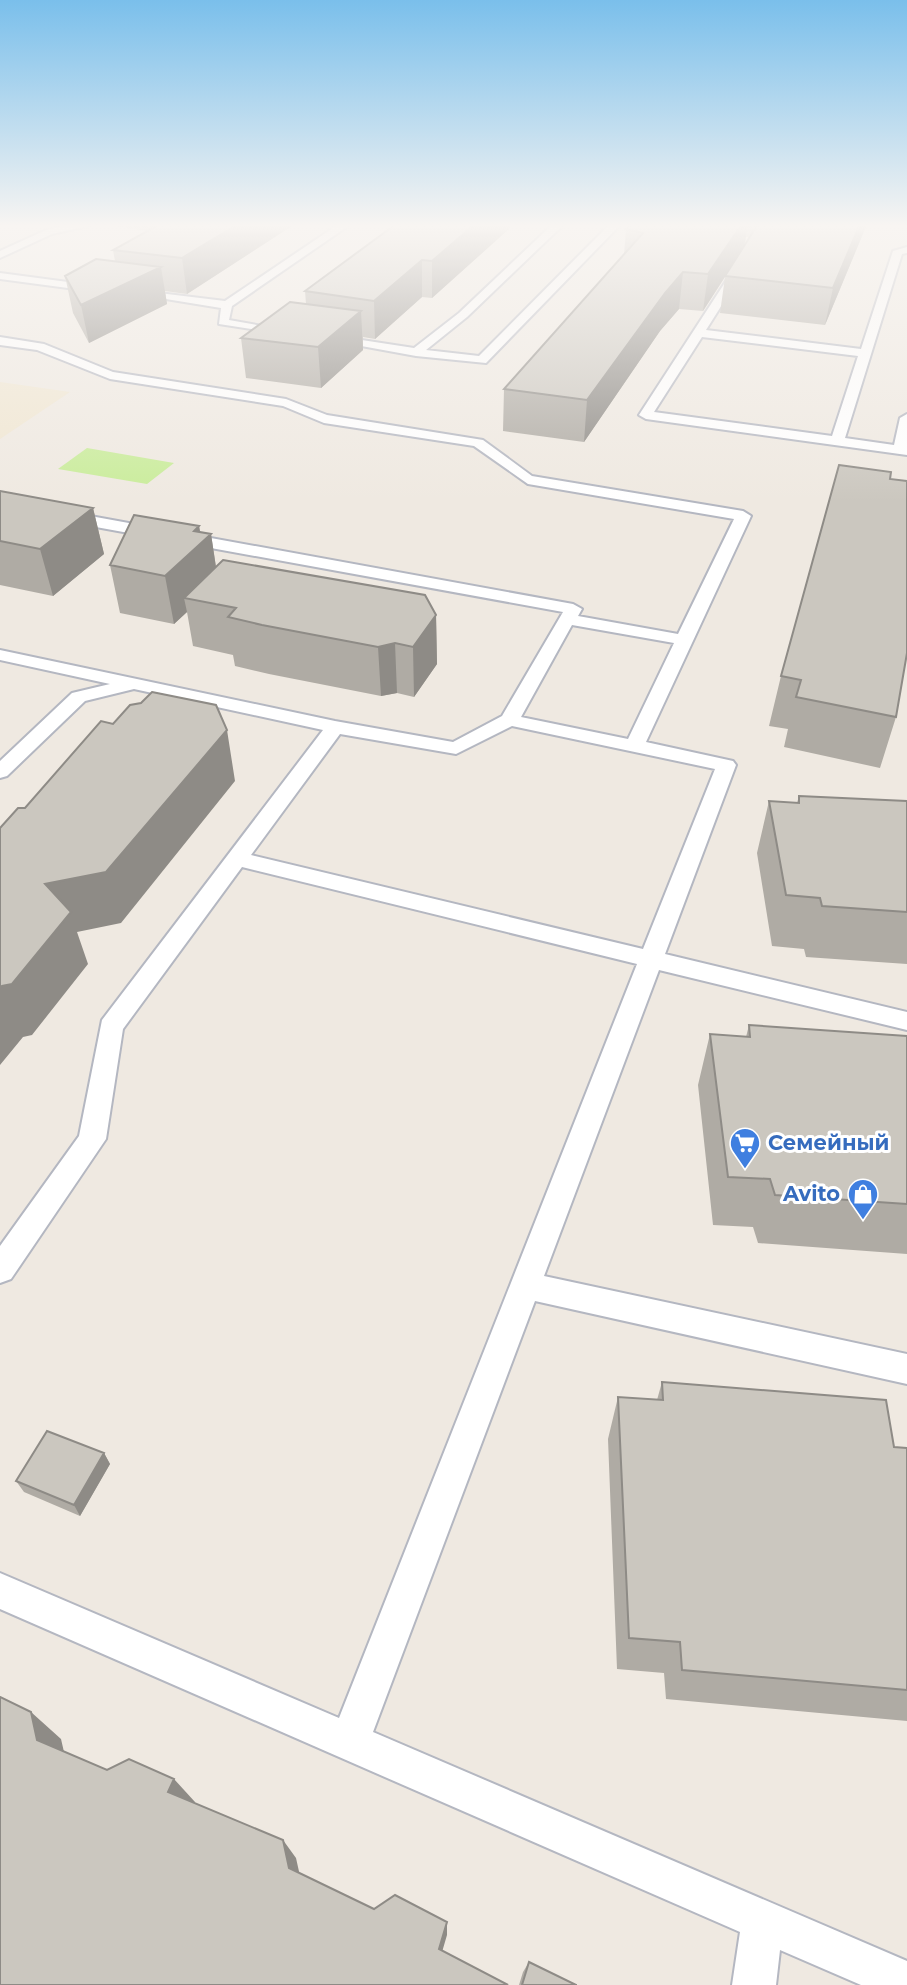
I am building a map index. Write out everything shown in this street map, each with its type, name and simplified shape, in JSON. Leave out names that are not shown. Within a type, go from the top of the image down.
[{"type":"lane","points":[[224,317],[223,322],[293,334]]},
{"type":"lane","points":[[266,331],[284,317]]},
{"type":"lane","points":[[416,352],[461,317]]},
{"type":"lane","points":[[321,338],[482,360],[526,317]]},
{"type":"lane","points":[[708,317],[646,415],[904,451],[907,418]]},
{"type":"lane","points":[[837,442],[877,317]]},
{"type":"lane","points":[[698,334],[865,353]]},
{"type":"lane","points":[[0,341],[40,347],[110,375],[286,403],[324,419],[478,443],[528,480],[743,516],[634,746]]},
{"type":"lane","points":[[0,655],[335,727],[456,748],[509,720],[573,609],[40,512]]},
{"type":"lane","points":[[568,619],[684,640]]},
{"type":"lane","points":[[0,772],[79,697],[135,684]]},
{"type":"lane","points":[[349,1743],[726,765],[509,720]]},
{"type":"lane","points":[[0,1270],[92,1139],[111,1027],[335,727]]},
{"type":"lane","points":[[237,859],[652,957],[907,1021]]},
{"type":"lane","points":[[525,1285],[907,1368]]},
{"type":"lane","points":[[0,1591],[907,1983]]},
{"type":"lane","points":[[754,1985],[763,1920]]},
{"type":"shaded area","points":[[0,382],[70,392],[0,439]]},
{"type":"green space","points":[[87,448],[174,463],[147,484],[58,469]]},
{"type":"building","points":[[270,317],[354,317],[318,347],[241,338]]},
{"type":"building","points":[[568,317],[648,317],[587,400],[504,389]]},
{"type":"building","points":[[839,465],[891,472],[890,479],[907,481],[907,653],[896,717],[796,697],[801,680],[781,676]]},
{"type":"building","points":[[0,491],[93,508],[40,549],[0,541]]},
{"type":"building","points":[[134,515],[199,526],[194,531],[211,534],[165,576],[110,565]]},
{"type":"building","points":[[223,560],[425,595],[436,615],[413,647],[395,643],[378,647],[228,617],[236,608],[184,598]]},
{"type":"building","points":[[152,692],[216,705],[227,730],[106,872],[45,884],[71,912],[12,984],[0,988],[0,828],[18,808],[25,808],[101,721],[113,724],[130,705],[141,703]]},
{"type":"building","points":[[799,796],[907,801],[907,912],[822,906],[820,898],[786,895],[769,801],[799,803]]},
{"type":"building","points":[[749,1025],[907,1036],[907,1204],[775,1195],[770,1179],[728,1177],[710,1034],[750,1037]]},
{"type":"building","points":[[662,1382],[886,1400],[894,1447],[907,1448],[907,1690],[682,1670],[680,1642],[629,1638],[618,1397],[663,1400]]},
{"type":"building","points":[[47,1431],[104,1453],[74,1505],[16,1481]]},
{"type":"building","points":[[0,1697],[31,1712],[37,1740],[107,1770],[129,1759],[174,1779],[168,1792],[283,1840],[289,1868],[374,1909],[395,1895],[447,1922],[439,1949],[508,1985],[0,1985]]},
{"type":"building","points":[[529,1962],[576,1985],[522,1985]]},
{"type":"place","name":"Семейный","points":[[745,1170]]},
{"type":"place","name":"Avito","points":[[863,1221]]}]
